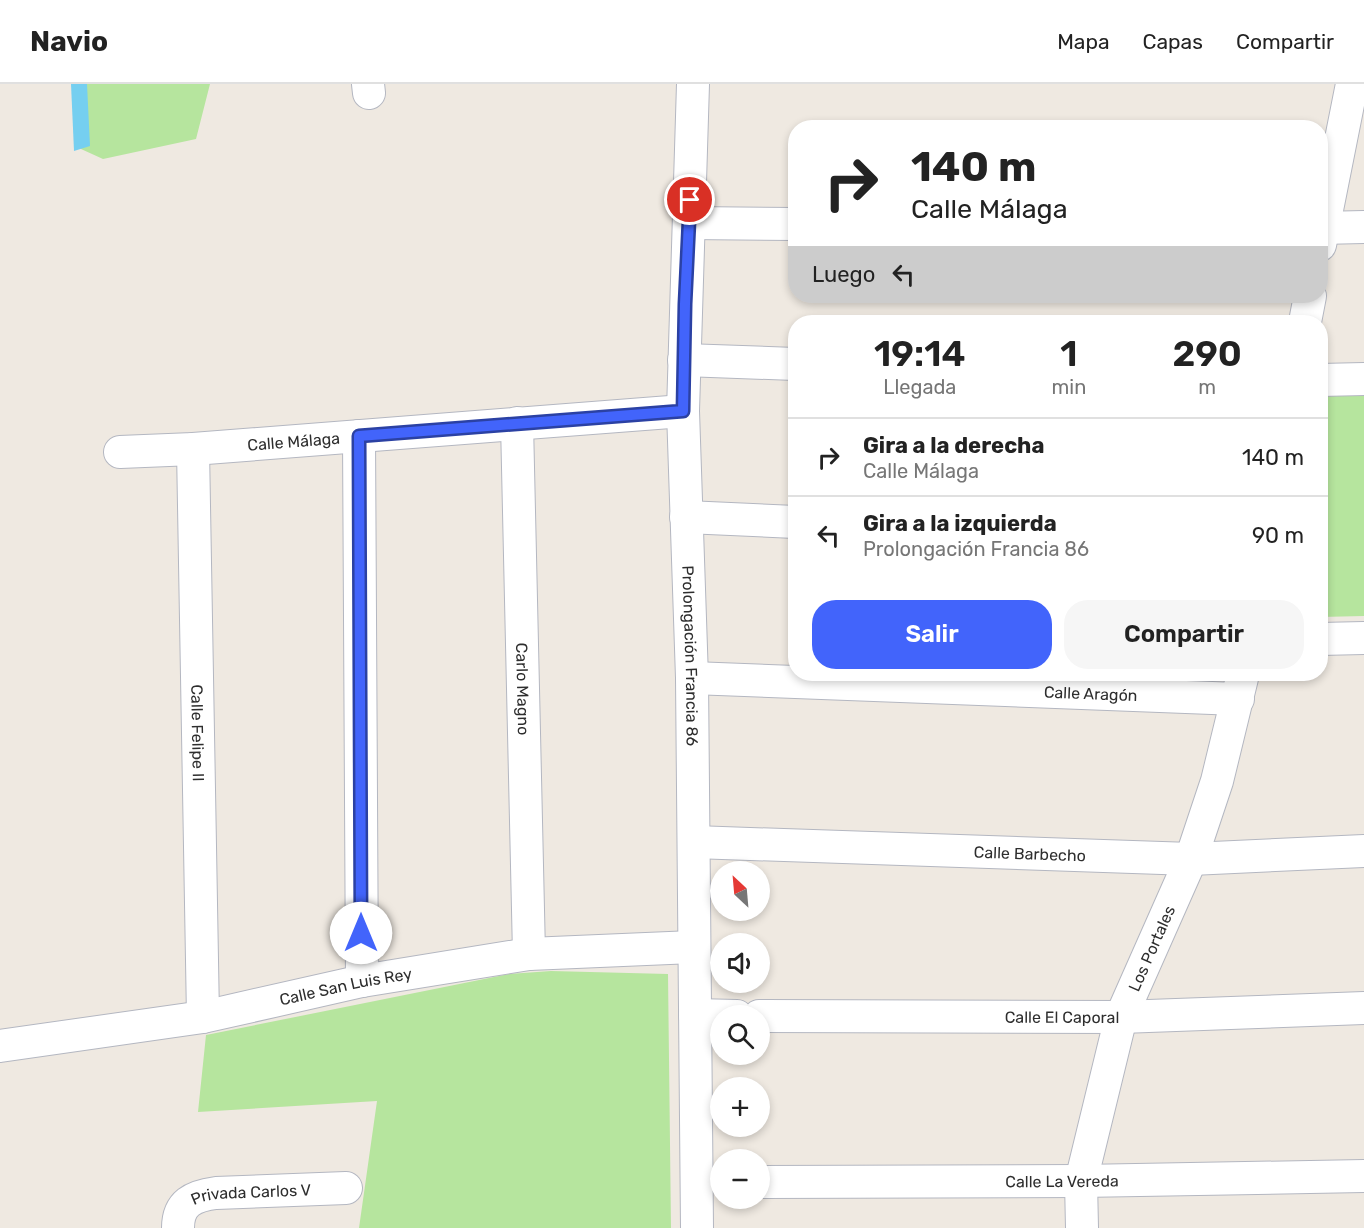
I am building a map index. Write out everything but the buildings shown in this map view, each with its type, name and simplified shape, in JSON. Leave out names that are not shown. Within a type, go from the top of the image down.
[{"type":"street","name":"Prolongación Francia 86","points":[[693,84],[683,411],[692,678],[695,1015],[708,1182],[697,1228]]},
{"type":"street","points":[[1328,199],[1352,84]]},
{"type":"street","points":[[689,223],[788,224]]},
{"type":"street","points":[[1328,232],[1364,227]]},
{"type":"street","points":[[684,360],[788,364]]},
{"type":"street","points":[[1328,380],[1364,379]]},
{"type":"street","name":"Calle Málaga","points":[[120,452],[193,449],[683,411]]},
{"type":"street","name":"Carlo Magno","points":[[517,423],[529,954]]},
{"type":"street","points":[[359,436],[362,981]]},
{"type":"street","name":"Calle Felipe II","points":[[193,449],[203,1017]]},
{"type":"street","points":[[686,517],[788,522]]},
{"type":"street","points":[[1328,639],[1364,638]]},
{"type":"street","name":"Calle Aragón","points":[[692,678],[788,679]]},
{"type":"street","name":"Calle Aragón","points":[[898,681],[1240,686]]},
{"type":"street","name":"Los Portales","points":[[1082,1228],[1081,1181],[1121,1017],[1191,859],[1217,781],[1240,686]]},
{"type":"street","name":"Calle Barbecho","points":[[694,842],[1191,859],[1364,851]]},
{"type":"street","name":"Calle San Luis Rey","points":[[0,1046],[203,1017],[362,981],[529,954],[693,947]]},
{"type":"street","name":"Calle El Caporal","points":[[770,1016],[1121,1017],[1364,1008]]},
{"type":"street","points":[[695,1015],[710,1015]]},
{"type":"street","name":"Calle La Vereda","points":[[770,1182],[1081,1181],[1364,1176]]},
{"type":"street","name":"Privada Carlos V","points":[[178,1228],[178,1217],[187,1203],[199,1195],[216,1192],[346,1188]]},
{"type":"green space","points":[[75,84],[210,84],[196,139],[103,159],[81,149]]},
{"type":"green space","points":[[1364,393],[1364,616],[1328,617],[1328,394]]},
{"type":"green space","points":[[551,971],[668,974],[671,1228],[359,1228],[377,1101],[198,1112],[206,1035],[509,974]]},
{"type":"water","points":[[71,84],[87,84],[90,146],[74,151]]},
{"type":"route","points":[[361,933],[359,436],[683,411],[690,200]]}]
